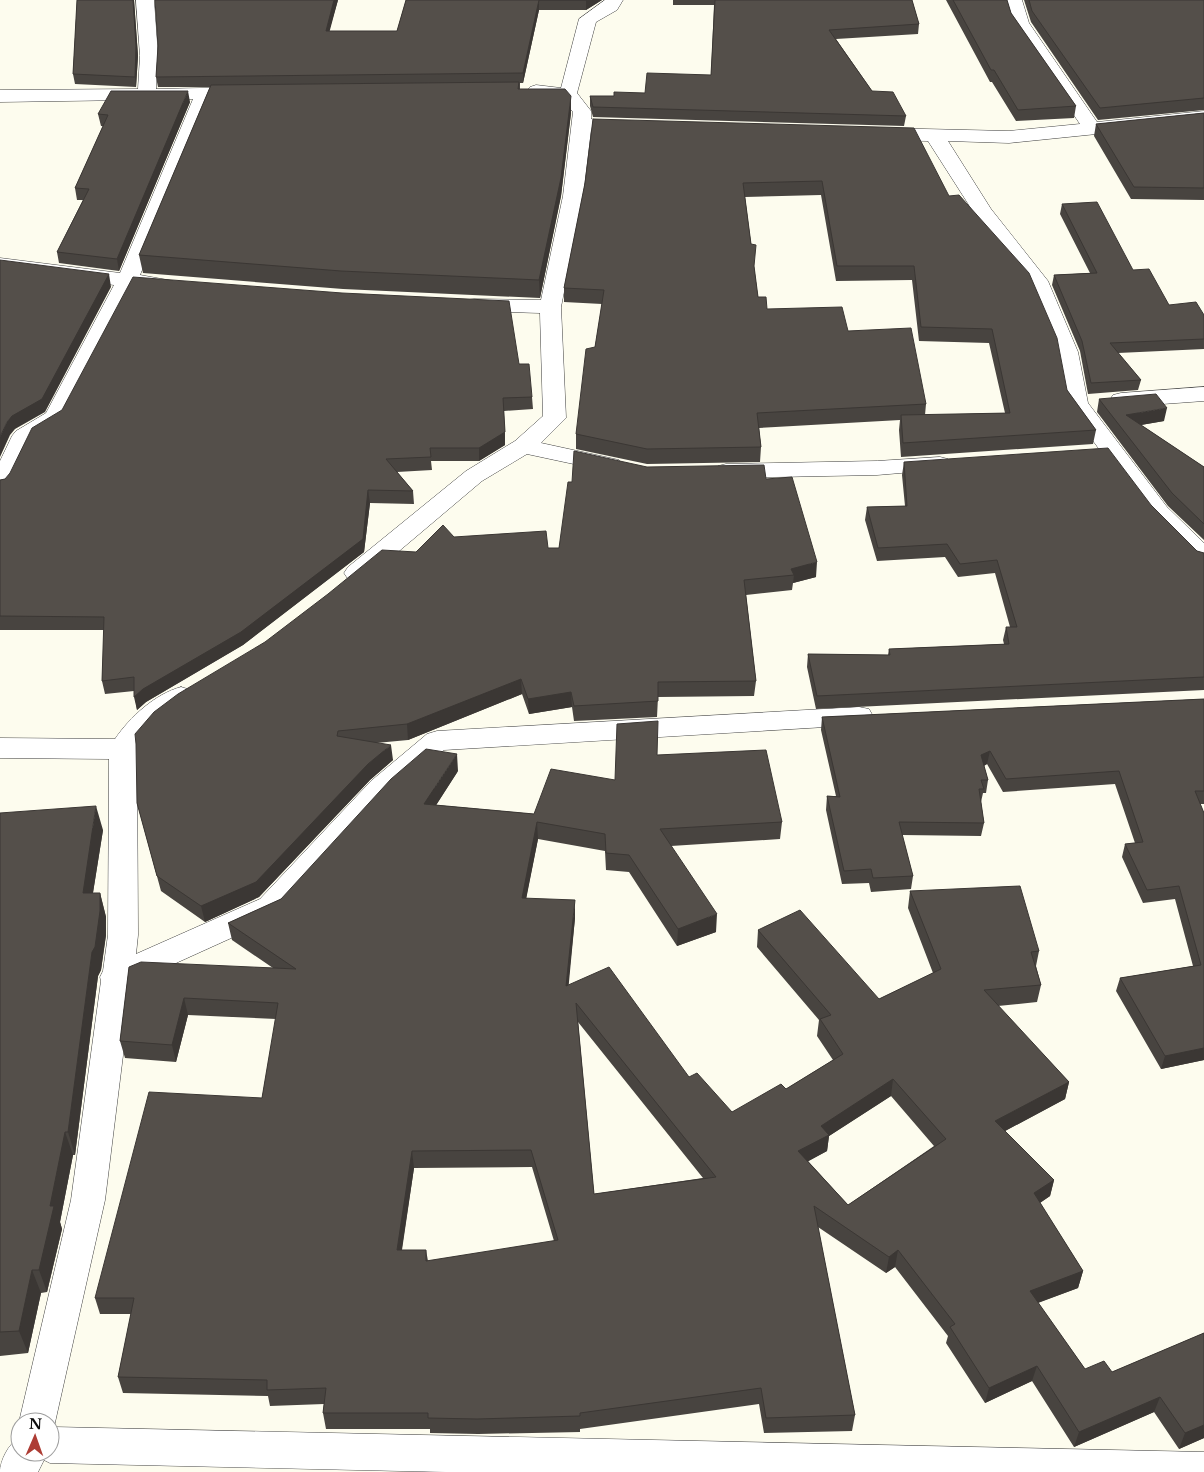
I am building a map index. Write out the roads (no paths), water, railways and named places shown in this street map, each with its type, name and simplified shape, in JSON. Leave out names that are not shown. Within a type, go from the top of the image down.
[{"type":"street","points":[[146,0],[149,56],[147,94]]},
{"type":"street","points":[[568,94],[588,19],[611,6],[614,0]]},
{"type":"street","points":[[1013,0],[1020,23],[1092,128]]},
{"type":"street","points":[[337,588],[474,476],[522,446],[555,418],[550,308],[573,196],[582,111],[568,94],[518,91]]},
{"type":"street","points":[[0,485],[24,436],[55,417],[127,281],[205,93]]},
{"type":"street","points":[[0,96],[264,93]]},
{"type":"street","points":[[866,134],[1008,137],[1204,117]]},
{"type":"street","points":[[582,124],[621,126]]},
{"type":"street","points":[[935,136],[983,212],[1036,281],[1067,352],[1077,404],[1158,512],[1204,558]]},
{"type":"street","points":[[0,264],[127,281],[186,286]]},
{"type":"street","points":[[452,303],[550,308]]},
{"type":"street","points":[[1077,404],[1204,394]]},
{"type":"street","points":[[522,446],[628,469]]},
{"type":"street","points":[[1083,454],[1112,452]]},
{"type":"street","points":[[704,472],[877,468],[965,462]]},
{"type":"street","points":[[40,1412],[88,1200],[122,935],[123,749],[132,734],[157,711],[205,682]]},
{"type":"street","points":[[116,977],[271,907],[381,788],[437,742],[888,715]]},
{"type":"street","points":[[0,748],[123,749]]},
{"type":"street","points":[[60,1445],[1204,1470]]}]
